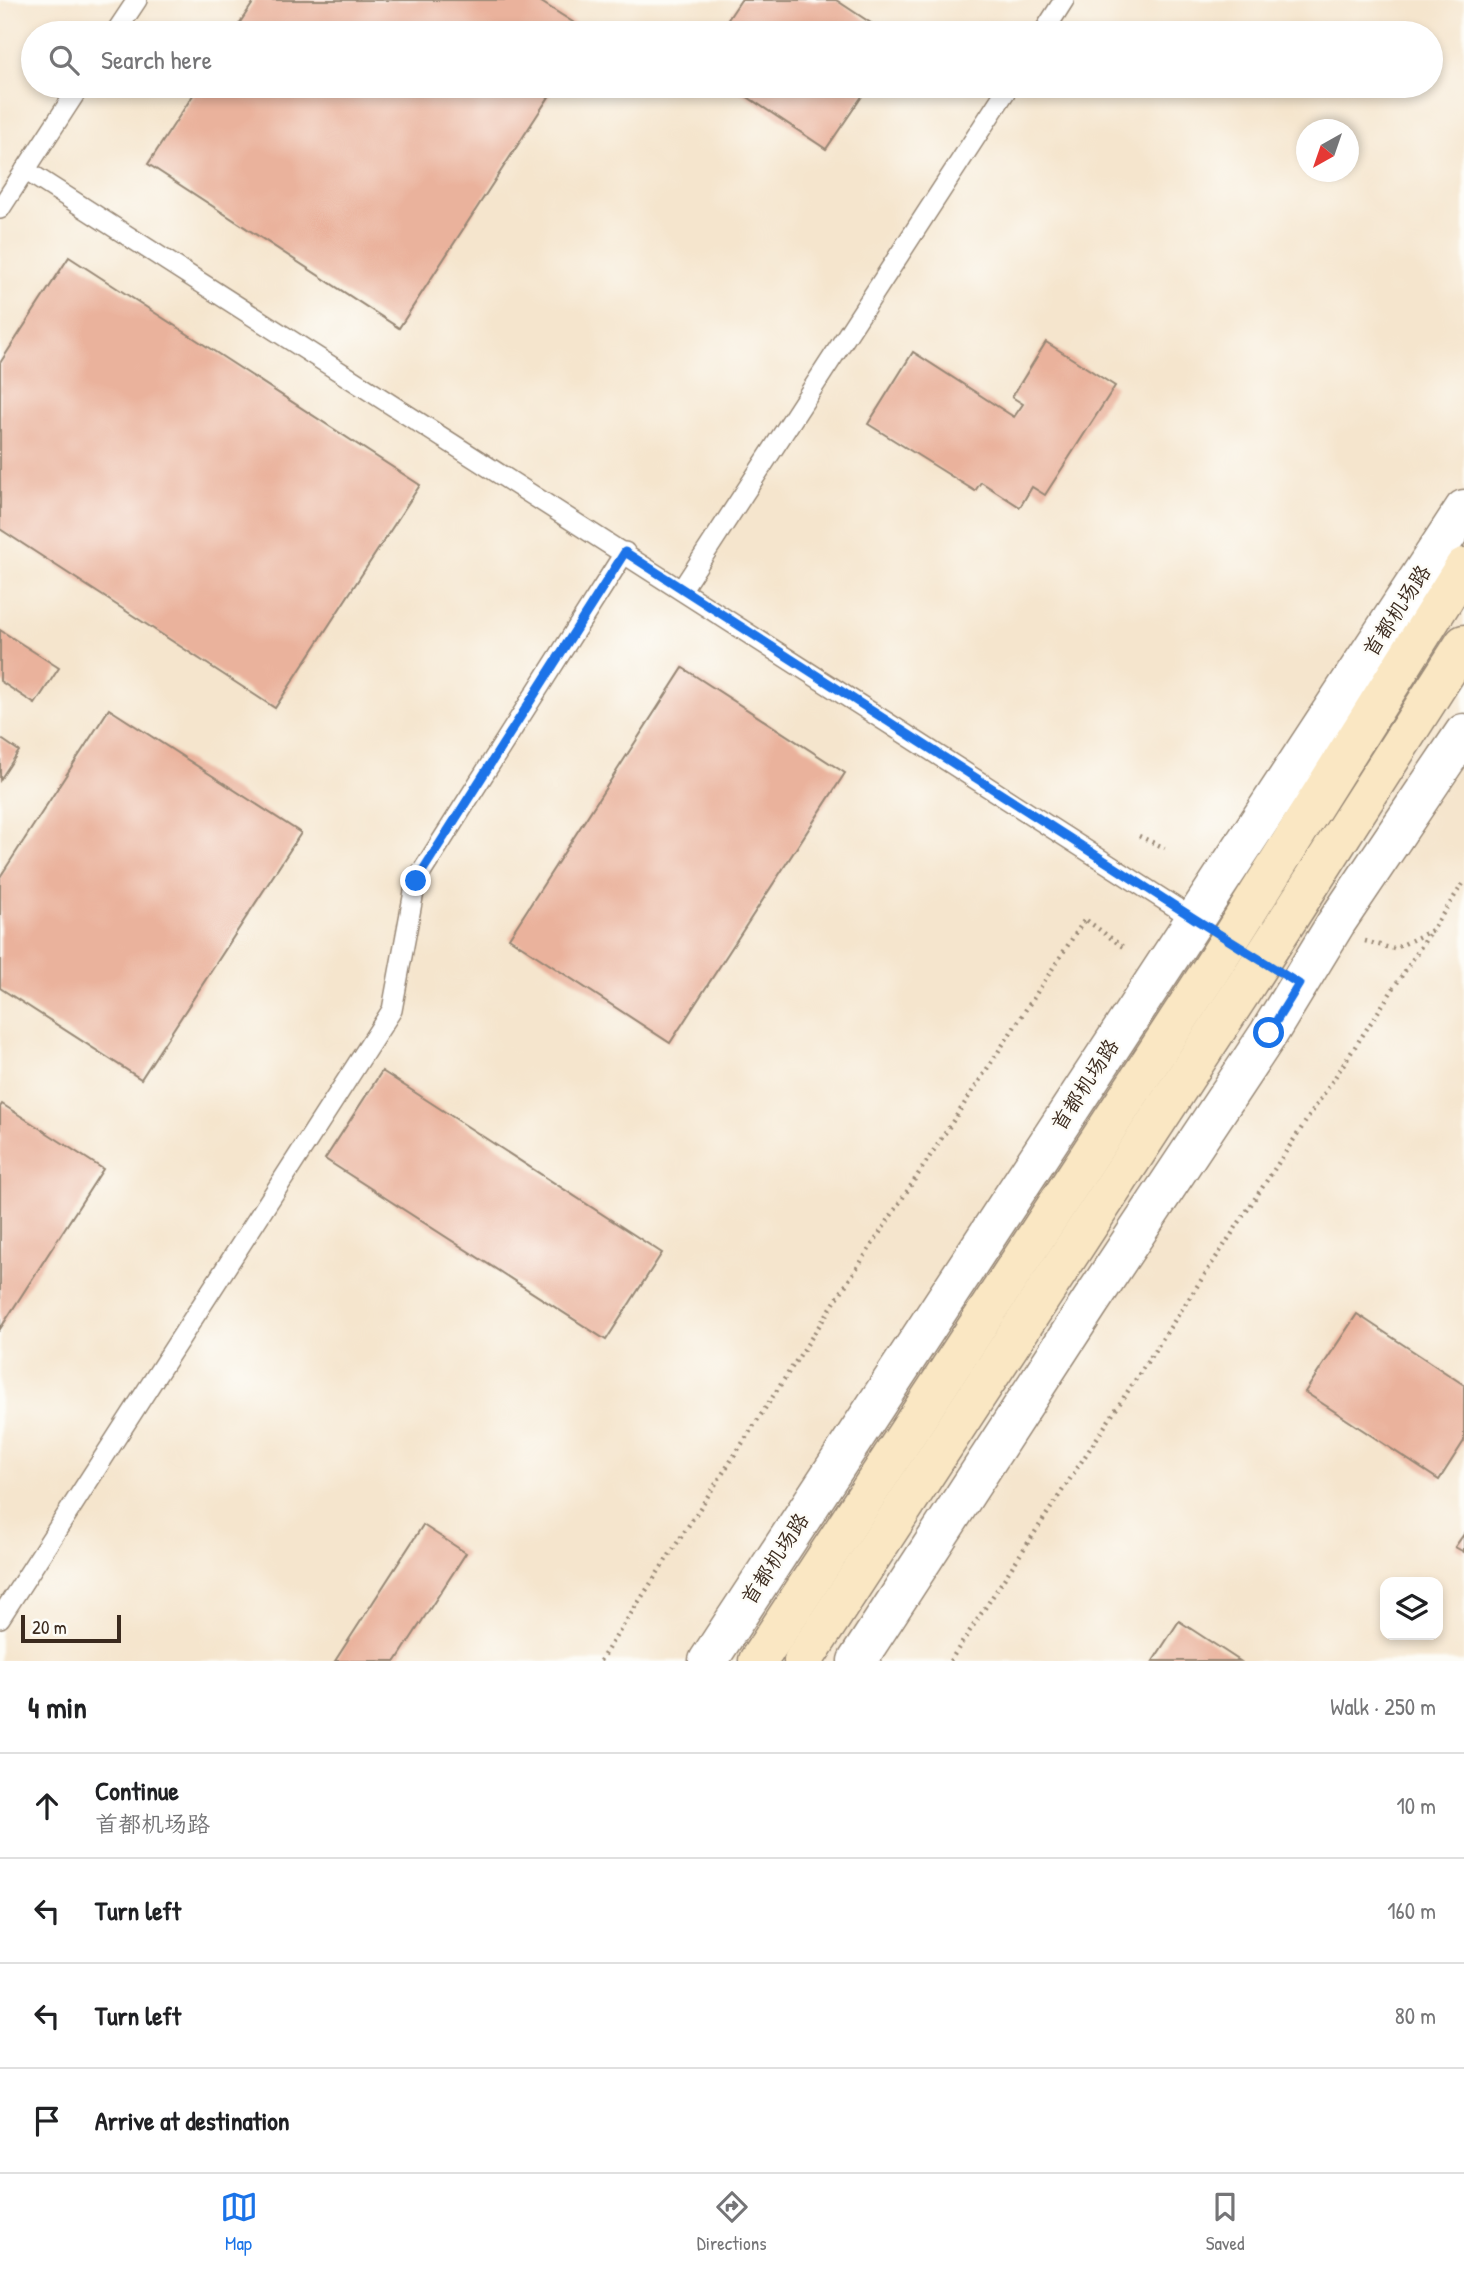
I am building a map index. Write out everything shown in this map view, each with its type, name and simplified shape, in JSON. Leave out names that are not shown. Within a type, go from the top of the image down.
[{"type":"street","name":"首都机场路","points":[[758,1661],[1228,940],[1418,610],[1464,509]]},
{"type":"street","name":"首都机场路","points":[[708,1661],[1195,919],[1418,610],[1464,567]]},
{"type":"street","points":[[1418,610],[1464,638]]},
{"type":"street","points":[[803,1661],[1262,960],[1464,644]]},
{"type":"street","points":[[857,1661],[1088,1304],[1269,1033],[1344,912],[1464,733]]},
{"type":"lane","points":[[123,21],[137,0]]},
{"type":"lane","points":[[1051,21],[1065,0]]},
{"type":"lane","points":[[0,209],[72,98]]},
{"type":"lane","points":[[682,589],[1001,98]]},
{"type":"lane","points":[[25,170],[1299,984]]},
{"type":"lane","points":[[0,1618],[392,1010],[416,881],[625,552]]},
{"type":"path","points":[[1139,836],[1165,848]]},
{"type":"path","points":[[950,1661],[1464,882]]},
{"type":"path","points":[[600,1661],[1085,919],[1123,947]]},
{"type":"path","points":[[1360,939],[1394,949],[1432,930]]},
{"type":"building","points":[[255,0],[538,0],[571,21],[241,21]]},
{"type":"building","points":[[741,0],[836,0],[868,21],[727,21]]},
{"type":"building","points":[[191,98],[548,98],[399,328],[148,164]]},
{"type":"building","points":[[749,98],[861,98],[826,149]]},
{"type":"building","points":[[69,257],[420,485],[275,708],[0,529],[0,363]]},
{"type":"building","points":[[1046,342],[1115,386],[1045,495],[1032,487],[1020,507],[981,482],[975,491],[868,424],[913,352],[1014,417],[1023,404],[1012,397]]},
{"type":"building","points":[[0,630],[59,668],[35,704],[0,681]]},
{"type":"building","points":[[683,668],[845,773],[670,1043],[509,938]]},
{"type":"building","points":[[109,709],[301,833],[141,1079],[0,988],[0,877]]},
{"type":"building","points":[[0,738],[19,751],[0,780]]},
{"type":"building","points":[[382,1071],[662,1253],[606,1340],[325,1159]]},
{"type":"building","points":[[2,1104],[103,1169],[0,1329],[0,1107]]},
{"type":"building","points":[[1357,1314],[1464,1385],[1464,1441],[1439,1480],[1305,1392]]},
{"type":"building","points":[[423,1525],[466,1553],[396,1661],[335,1661]]},
{"type":"building","points":[[1464,1534],[1464,1552],[1455,1547]]},
{"type":"building","points":[[1179,1621],[1240,1661],[1153,1661]]},
{"type":"route","points":[[416,881],[625,552],[1299,984],[1269,1033]]}]
